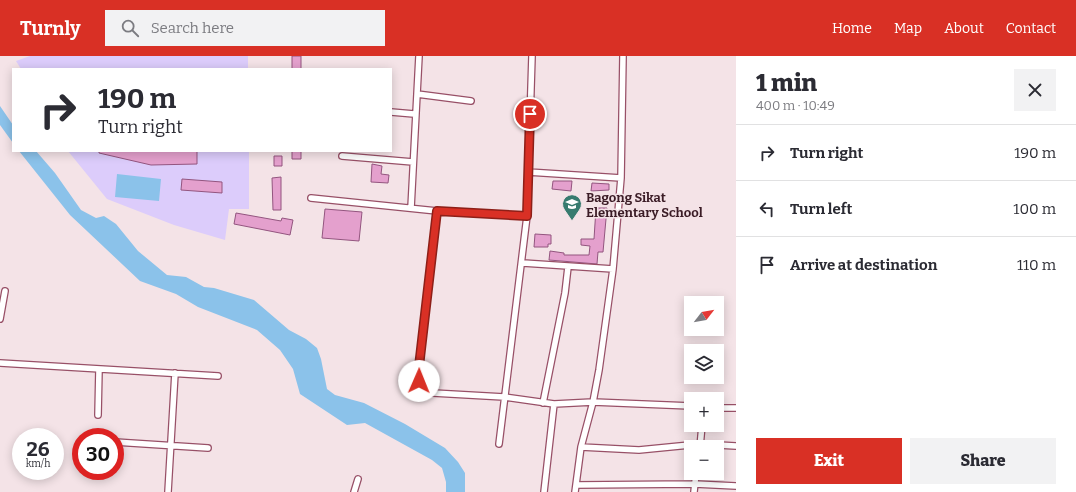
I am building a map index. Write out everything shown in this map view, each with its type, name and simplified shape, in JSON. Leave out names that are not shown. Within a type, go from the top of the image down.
[{"type":"street","points":[[411,208],[414,114],[417,94],[419,56]]},
{"type":"street","points":[[499,444],[527,216],[532,56]]},
{"type":"street","points":[[575,492],[581,447],[594,402],[613,269],[621,178],[623,56]]},
{"type":"street","points":[[417,94],[471,101]]},
{"type":"street","points":[[392,112],[414,114]]},
{"type":"street","points":[[342,156],[413,162]]},
{"type":"street","points":[[528,172],[621,178]]},
{"type":"street","points":[[311,198],[437,211],[527,216]]},
{"type":"street","points":[[437,211],[418,375],[422,388],[433,393],[504,397],[554,404],[594,402],[684,406]]},
{"type":"street","points":[[522,263],[613,269]]},
{"type":"street","points":[[543,403],[565,293],[568,267]]},
{"type":"street","points":[[0,318],[5,291]]},
{"type":"street","points":[[0,363],[218,376]]},
{"type":"street","points":[[98,415],[99,369]]},
{"type":"street","points":[[168,492],[175,373]]},
{"type":"street","points":[[544,492],[554,404]]},
{"type":"street","points":[[724,408],[736,408]]},
{"type":"street","points":[[124,442],[208,448]]},
{"type":"street","points":[[724,446],[736,446]]},
{"type":"street","points":[[581,447],[639,450],[684,447]]},
{"type":"street","points":[[354,492],[358,478]]},
{"type":"street","points":[[694,492],[695,480]]},
{"type":"street","points":[[576,484],[695,484],[736,486]]},
{"type":"shaded area","points":[[30,56],[248,56],[248,68],[20,68],[16,61]]},
{"type":"shaded area","points":[[69,152],[249,152],[249,209],[229,209],[225,240],[174,225],[107,199]]},
{"type":"water","points":[[0,106],[12,124],[12,142],[0,125]]},
{"type":"water","points":[[20,152],[37,152],[55,173],[81,210],[96,218],[104,216],[116,224],[138,251],[167,275],[186,277],[204,287],[214,288],[254,300],[289,330],[306,339],[317,348],[321,359],[327,389],[335,395],[364,403],[405,424],[445,448],[458,462],[465,473],[465,492],[446,492],[446,482],[442,468],[432,460],[365,423],[347,425],[300,394],[293,369],[280,350],[257,330],[198,307],[176,294],[140,281],[70,215]]},
{"type":"water","points":[[117,174],[161,179],[159,201],[115,197]]},
{"type":"building","points":[[292,56],[301,56],[301,68],[292,68]]},
{"type":"building","points":[[197,152],[197,164],[151,165],[99,153]]},
{"type":"building","points":[[292,152],[301,152],[301,159],[292,159]]},
{"type":"building","points":[[274,156],[282,156],[282,166],[274,166]]},
{"type":"building","points":[[372,164],[382,166],[381,174],[389,175],[388,183],[371,182]]},
{"type":"building","points":[[281,177],[281,210],[273,210],[272,178]]},
{"type":"building","points":[[182,179],[222,182],[222,193],[181,190]]},
{"type":"building","points":[[553,181],[572,181],[571,191],[552,189]]},
{"type":"building","points":[[592,183],[609,184],[609,190],[591,191]]},
{"type":"building","points":[[596,208],[607,208],[603,252],[598,252],[597,264],[549,260],[550,251],[564,253],[564,255],[589,255],[590,246],[581,245],[581,239],[594,239]]},
{"type":"building","points":[[325,209],[362,212],[359,241],[322,238]]},
{"type":"building","points":[[236,213],[281,221],[282,218],[293,220],[290,235],[234,224]]},
{"type":"building","points":[[535,234],[551,235],[551,244],[548,244],[548,247],[534,247]]},
{"type":"place","name":"Bagong Sikat Elementary School","points":[[572,221]]},
{"type":"route","points":[[419,381],[418,375],[437,211],[527,216],[530,114]]}]
